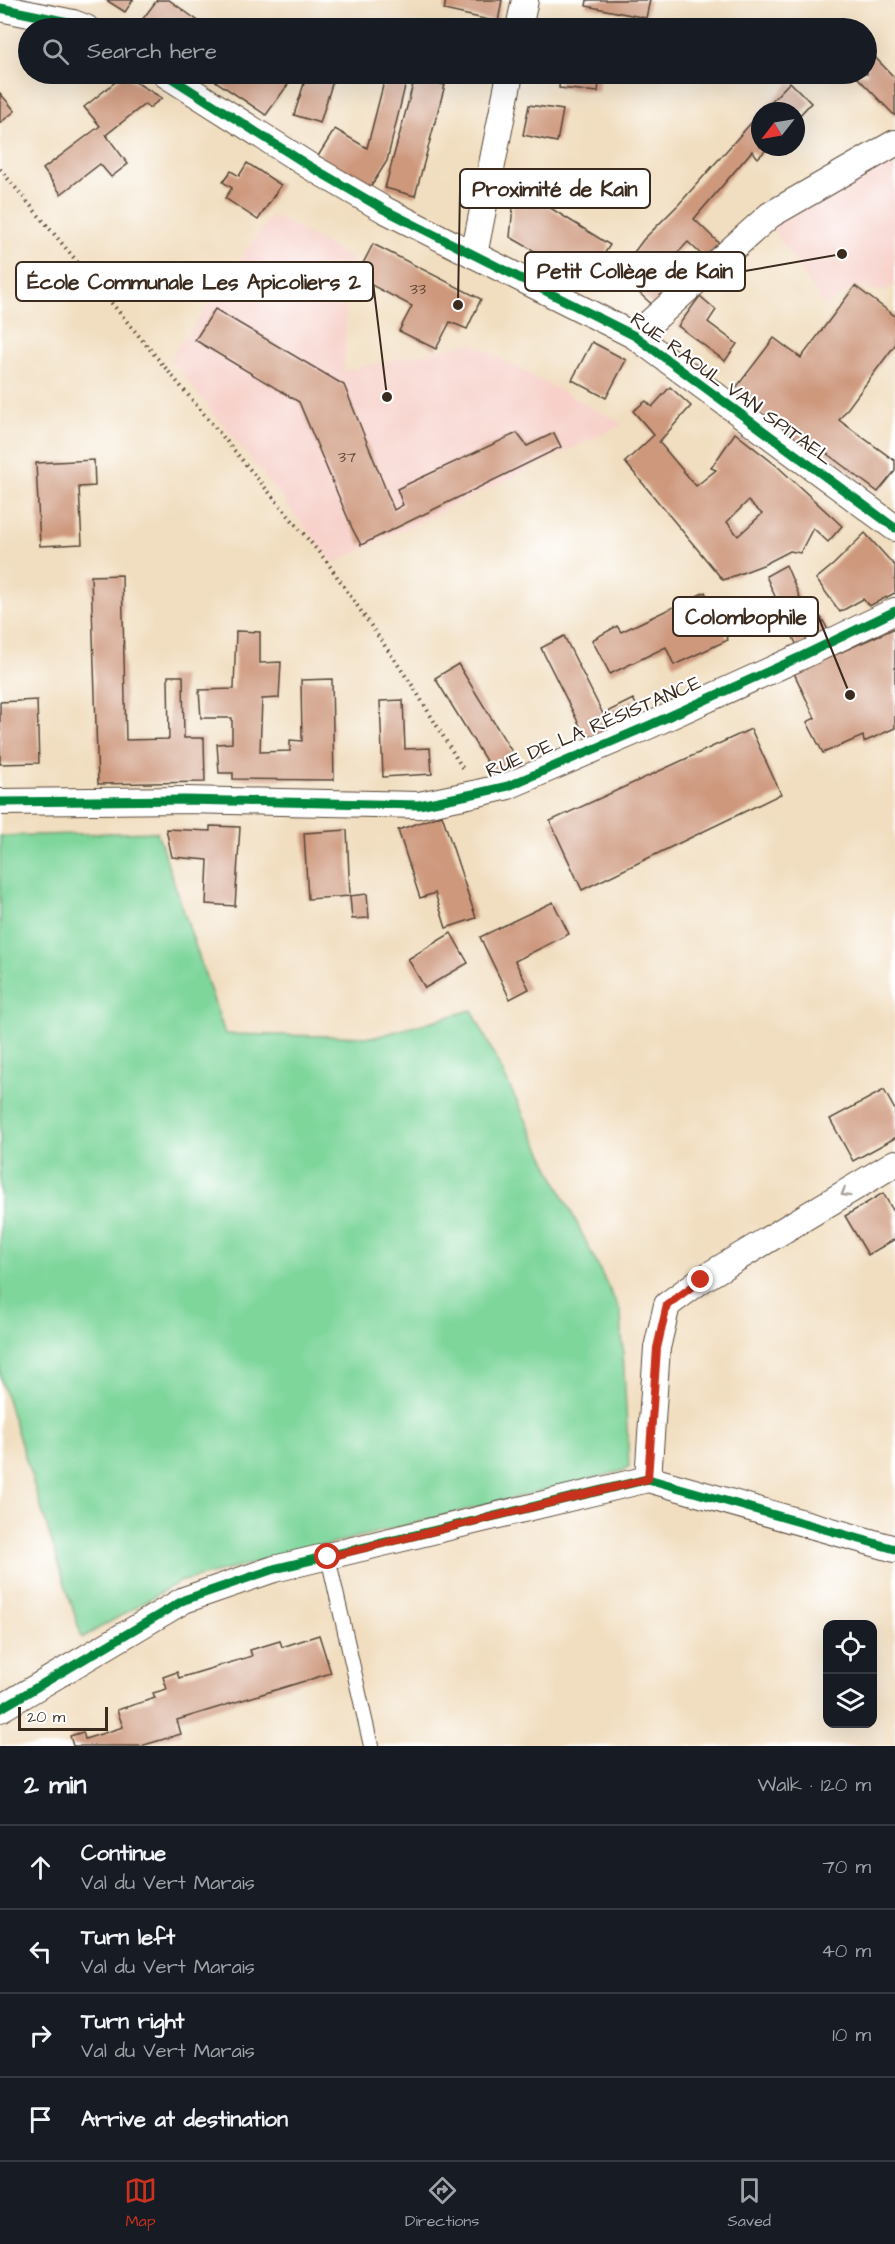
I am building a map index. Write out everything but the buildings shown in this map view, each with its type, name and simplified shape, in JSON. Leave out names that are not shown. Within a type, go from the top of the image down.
[{"type":"street","points":[[521,18],[525,0]]},
{"type":"street","points":[[0,8],[46,18]]},
{"type":"street","name":"RUE RAOUL VAN SPITAEL","points":[[181,84],[311,167],[385,210],[635,336],[895,528]]},
{"type":"street","points":[[474,255],[508,84]]},
{"type":"street","points":[[635,336],[770,215],[895,143]]},
{"type":"street","name":"RUE DE LA RÉSISTANCE","points":[[0,802],[185,800],[419,805],[478,793],[508,786],[637,731],[895,611]]},
{"type":"street","points":[[648,1479],[657,1348],[667,1305],[701,1280],[895,1163]]},
{"type":"street","points":[[0,1709],[184,1600],[274,1569],[648,1479],[895,1549]]},
{"type":"lane","points":[[328,1557],[371,1746]]},
{"type":"path","points":[[0,169],[327,562],[414,688],[478,793]]},
{"type":"shaded area","points":[[895,152],[895,284],[884,292],[855,286],[825,306],[770,225]]},
{"type":"shaded area","points":[[272,215],[352,258],[347,275],[344,371],[471,343],[623,424],[334,563],[170,359]]},
{"type":"green space","points":[[157,832],[225,1034],[376,1037],[472,1010],[621,1313],[629,1467],[622,1471],[179,1582],[82,1638],[0,1377],[0,836]]},
{"type":"cycle path","points":[[0,8],[49,18]]},
{"type":"cycle path","points":[[181,84],[311,167],[385,210],[635,336],[895,528]]},
{"type":"cycle path","points":[[0,802],[185,800],[419,805],[478,793],[508,786],[648,726],[895,611]]},
{"type":"cycle path","points":[[0,1709],[184,1600],[274,1569],[648,1479],[895,1549]]},
{"type":"place","name":"Petit Collège de Kain","points":[[842,254]]},
{"type":"place","name":"Proximité de Kain","points":[[458,305]]},
{"type":"place","name":"École Communale Les Apicoliers 2","points":[[387,397]]},
{"type":"place","name":"Colombophile","points":[[850,695]]},
{"type":"route","points":[[328,1557],[648,1479],[657,1348],[667,1305],[701,1280]]}]
